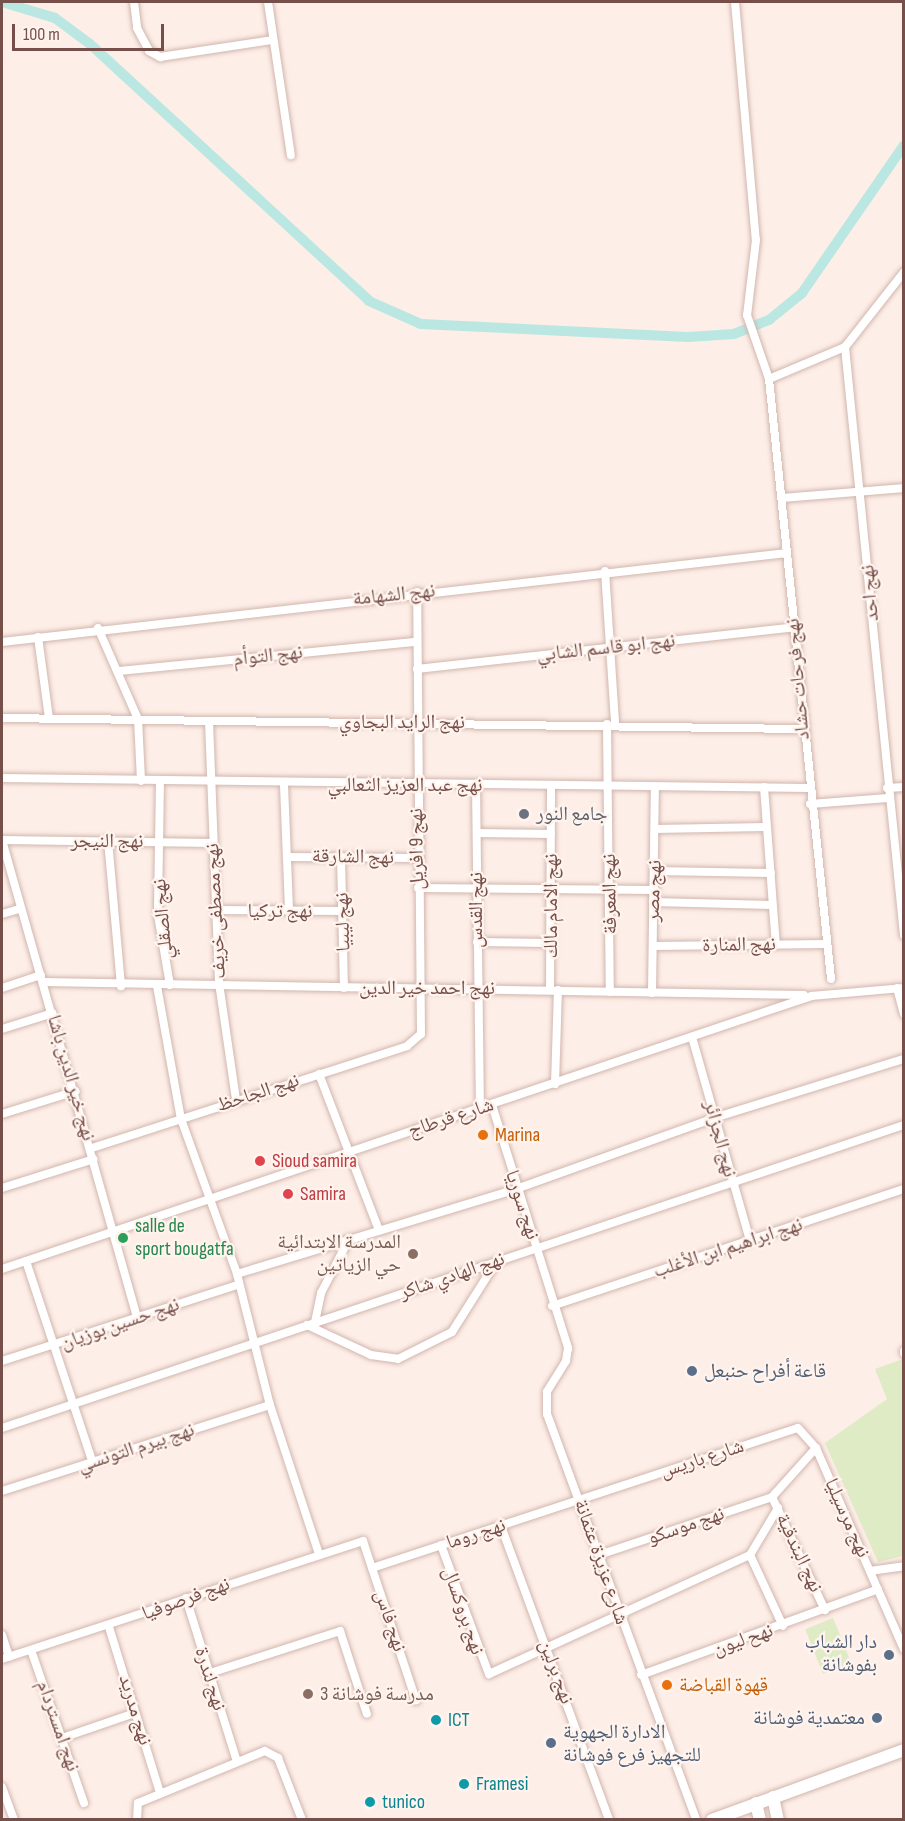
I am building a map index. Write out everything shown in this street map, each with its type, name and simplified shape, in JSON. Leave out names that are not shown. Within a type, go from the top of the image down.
[{"type":"main road","points":[[712,1820],[903,1750]]},
{"type":"main road","points":[[773,1797],[778,1820]]},
{"type":"main road","points":[[756,1803],[760,1820]]},
{"type":"street","points":[[134,2],[141,37],[159,57],[272,40]]},
{"type":"street","points":[[268,2],[291,155]]},
{"type":"street","name":"نهج فرحات حشاد","points":[[735,2],[756,250],[747,315],[752,337],[769,379],[795,627],[801,729],[831,979]]},
{"type":"street","points":[[769,379],[845,347],[903,272]]},
{"type":"street","name":"نهج احد","points":[[845,347],[862,492],[887,788],[903,934]]},
{"type":"street","points":[[783,498],[903,488]]},
{"type":"street","name":"نهج الشهامة","points":[[2,642],[98,628],[787,553]]},
{"type":"street","name":"نهج المعرفة","points":[[606,571],[611,723],[607,787],[610,992]]},
{"type":"street","name":"نهج 9 افريل","points":[[417,592],[417,858],[421,1034]]},
{"type":"street","name":"نهج ابو قاسم الشابي","points":[[417,669],[795,627]]},
{"type":"street","points":[[98,628],[119,671],[138,719],[141,780]]},
{"type":"street","points":[[38,637],[49,718]]},
{"type":"street","name":"نهج التوأم","points":[[119,671],[417,642]]},
{"type":"street","name":"نهج الرايد البجاوي","points":[[2,717],[209,721],[611,723],[801,729]]},
{"type":"street","name":"نهج مصطفى خريف","points":[[209,721],[219,983],[236,1100]]},
{"type":"street","name":"نهج عبد العزيز الثعالبي","points":[[2,778],[655,789],[808,788]]},
{"type":"street","name":"نهج الصقلي","points":[[160,781],[158,915],[170,986]]},
{"type":"street","points":[[284,784],[290,911]]},
{"type":"street","name":"نهج القدس","points":[[476,785],[476,989],[480,1107]]},
{"type":"street","name":"نهج الامام مالك","points":[[551,786],[550,943],[554,990],[555,1084]]},
{"type":"street","points":[[764,787],[776,945]]},
{"type":"street","points":[[887,788],[903,787]]},
{"type":"street","name":"نهج مصر","points":[[652,993],[655,789]]},
{"type":"street","points":[[810,804],[888,798]]},
{"type":"street","points":[[655,829],[766,827]]},
{"type":"street","points":[[477,833],[551,834]]},
{"type":"street","name":"نهج النيجر","points":[[2,840],[212,843]]},
{"type":"street","name":"نهج خير الدين باشا","points":[[2,840],[20,909],[76,1091],[111,1229],[137,1316]]},
{"type":"street","points":[[108,840],[121,986]]},
{"type":"street","name":"نهج الشارقة","points":[[288,857],[417,858]]},
{"type":"street","name":"نهج ليبيا","points":[[341,857],[345,988]]},
{"type":"street","points":[[655,871],[771,873]]},
{"type":"street","points":[[418,888],[551,887],[655,890]]},
{"type":"street","points":[[653,902],[772,905]]},
{"type":"street","points":[[2,914],[20,909]]},
{"type":"street","name":"نهج تركيا","points":[[217,910],[343,911]]},
{"type":"street","points":[[477,942],[550,943]]},
{"type":"street","name":"نهج المنارة","points":[[653,946],[825,944]]},
{"type":"street","points":[[2,988],[42,979]]},
{"type":"street","name":"نهج احمد خير الدين","points":[[42,979],[121,986],[219,983],[345,988],[812,996]]},
{"type":"street","points":[[157,986],[181,1119],[237,1274],[270,1405],[319,1554]]},
{"type":"street","points":[[900,988],[903,1014]]},
{"type":"street","name":"شارع قرطاج","points":[[2,1269],[111,1229],[210,1200],[812,996],[900,988]]},
{"type":"street","points":[[2,1029],[53,1013]]},
{"type":"street","name":"نهج الجاحظ","points":[[92,1148],[407,1046],[421,1034]]},
{"type":"street","name":"نهج الجزائر","points":[[692,1037],[750,1241]]},
{"type":"street","points":[[237,1274],[378,1228],[516,1189],[714,1118],[903,1059]]},
{"type":"street","points":[[319,1074],[378,1228]]},
{"type":"street","points":[[2,1114],[76,1091]]},
{"type":"street","name":"نهج سوريا","points":[[492,1105],[552,1306]]},
{"type":"street","name":"نهج الهادي شاكر","points":[[2,1428],[903,1125]]},
{"type":"street","points":[[2,1188],[94,1159]]},
{"type":"street","name":"نهج ابراهيم ابن الأغلب","points":[[552,1306],[903,1190]]},
{"type":"street","points":[[315,1322],[321,1293],[349,1239]]},
{"type":"street","points":[[26,1261],[92,1461]]},
{"type":"street","points":[[306,1325],[371,1355],[398,1359],[452,1332],[496,1261]]},
{"type":"street","name":"نهج حسين بوزيان","points":[[2,1361],[238,1285]]},
{"type":"street","name":"شارع عزيزة عثمانة","points":[[552,1306],[567,1354],[545,1402],[641,1676],[696,1820]]},
{"type":"street","name":"نهج بيرم التونسي","points":[[2,1491],[270,1405]]},
{"type":"street","name":"شارع باريس","points":[[580,1500],[798,1428],[816,1448]]},
{"type":"street","name":"نهج مرسيليا","points":[[772,1497],[816,1448],[903,1649]]},
{"type":"street","name":"نهج البندقية","points":[[772,1497],[825,1610]]},
{"type":"street","name":"نهج موسكو","points":[[599,1555],[772,1497]]},
{"type":"street","name":"نهج روما","points":[[372,1568],[580,1500]]},
{"type":"street","points":[[547,1647],[620,1617],[750,1555],[778,1508]]},
{"type":"street","name":"نهج برلين","points":[[501,1526],[609,1820]]},
{"type":"street","name":"نهج فرصوفيا","points":[[5,1658],[109,1627],[186,1598],[363,1541]]},
{"type":"street","name":"نهج فاس","points":[[363,1541],[416,1700]]},
{"type":"street","name":"نهج بروكسال","points":[[441,1545],[489,1674],[547,1647]]},
{"type":"street","points":[[750,1555],[783,1626]]},
{"type":"street","points":[[870,1571],[903,1566]]},
{"type":"street","name":"نهح ليون","points":[[641,1676],[783,1626],[878,1589]]},
{"type":"street","name":"نهج لندرة","points":[[186,1598],[207,1674],[236,1759]]},
{"type":"street","name":"نهج مدريد","points":[[109,1627],[160,1792]]},
{"type":"street","points":[[207,1674],[340,1631],[367,1714]]},
{"type":"street","points":[[2,1635],[5,1658]]},
{"type":"street","name":"نهج امستردام","points":[[31,1650],[84,1803]]},
{"type":"street","points":[[62,1738],[135,1713]]},
{"type":"street","points":[[137,1820],[135,1807],[160,1792],[236,1759],[273,1753],[302,1820]]},
{"type":"street","points":[[2,1787],[14,1820]]},
{"type":"green space","points":[[903,1359],[903,1556],[878,1562],[825,1443],[887,1399],[875,1369]]},
{"type":"green space","points":[[833,1618],[851,1663],[823,1674],[805,1629]]},
{"type":"waterway","points":[[2,2],[55,18],[90,44],[369,301],[421,324],[688,337],[734,334],[769,320],[802,293],[904,145]]},
{"type":"place","name":"جامع النور","points":[[524,814]]},
{"type":"place","name":"Marina","points":[[483,1135]]},
{"type":"place","name":"Sioud samira","points":[[260,1161]]},
{"type":"place","name":"Samira","points":[[288,1194]]},
{"type":"place","name":"salle de sport bougatfa","points":[[123,1238]]},
{"type":"place","name":"المدرسة الابتدائية حي الزياتين","points":[[413,1254]]},
{"type":"place","name":"قاعة أفراح حنبعل","points":[[692,1371]]},
{"type":"place","name":"دار الشباب بفوشانة","points":[[889,1655]]},
{"type":"place","name":"قهوة القباضة","points":[[667,1685]]},
{"type":"place","name":"مدرسة فوشانة 3","points":[[308,1694]]},
{"type":"place","name":"معتمدية فوشانة","points":[[877,1718]]},
{"type":"place","name":"ICT","points":[[436,1720]]},
{"type":"place","name":"الادارة الجهوية للتجهيز فرع فوشانة","points":[[551,1743]]},
{"type":"place","name":"Framesi","points":[[464,1784]]},
{"type":"place","name":"tunico","points":[[370,1802]]}]
